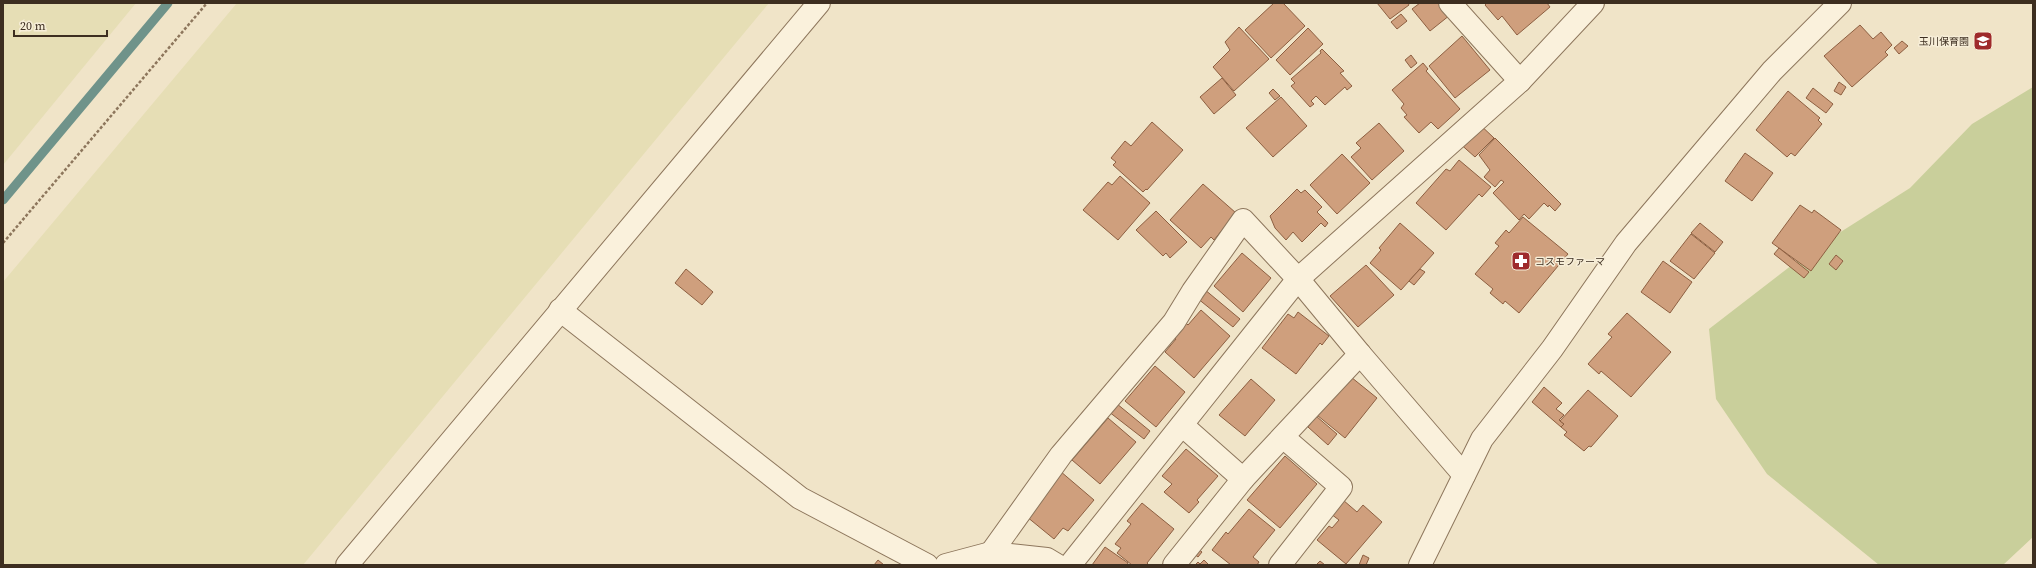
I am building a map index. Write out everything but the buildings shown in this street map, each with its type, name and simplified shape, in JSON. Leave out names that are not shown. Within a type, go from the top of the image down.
[{"type":"street","points":[[347,565],[819,3]]},
{"type":"street","points":[[1450,3],[1520,81]]},
{"type":"street","points":[[1070,565],[1298,279],[1520,81],[1592,3]]},
{"type":"street","points":[[1420,565],[1482,439],[1552,349],[1626,244],[1772,71],[1840,3]]},
{"type":"street","points":[[991,553],[1060,455],[1174,322],[1193,291],[1243,220],[1298,279],[1464,475]]},
{"type":"street","points":[[560,310],[800,498],[927,565]]},
{"type":"street","points":[[1174,565],[1243,479],[1360,354]]},
{"type":"street","points":[[1182,425],[1243,479]]},
{"type":"street","points":[[1280,565],[1341,487],[1283,437]]},
{"type":"street","points":[[946,565],[991,553],[1047,559],[1057,565]]},
{"type":"path","points":[[3,243],[207,3]]},
{"type":"shaded area","points":[[3,3],[136,3],[3,165]]},
{"type":"shaded area","points":[[237,3],[769,3],[303,565],[3,565],[3,282]]},
{"type":"green space","points":[[2033,87],[2033,537],[2003,565],[1879,565],[1767,474],[1716,399],[1709,329],[1809,252],[1910,188],[1972,124]]},
{"type":"waterway","points":[[3,200],[168,3]]},
{"type":"place","name":"玉川保育園","points":[[1983,41]]},
{"type":"place","name":"コスモファーマ","points":[[1521,261]]}]
